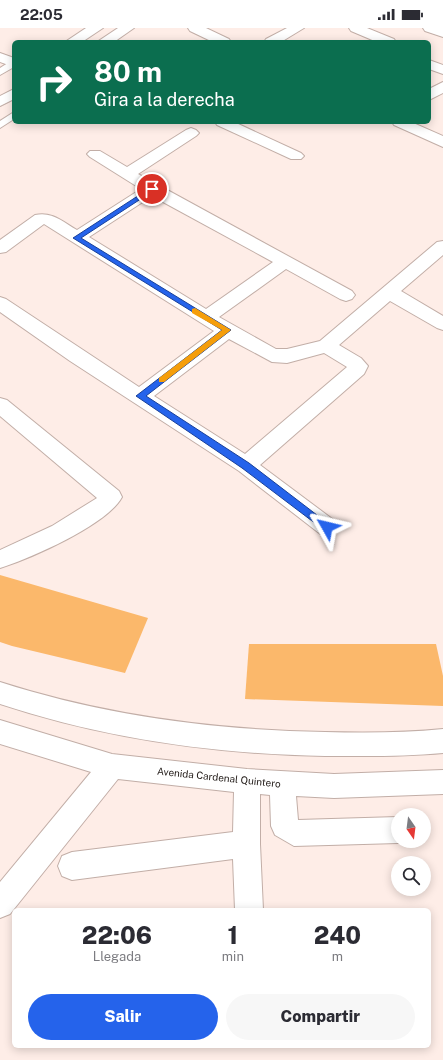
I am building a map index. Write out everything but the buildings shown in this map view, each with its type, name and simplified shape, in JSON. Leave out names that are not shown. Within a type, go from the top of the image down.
[{"type":"street","points":[[75,40],[96,28]]},
{"type":"street","points":[[107,40],[127,28]]},
{"type":"street","points":[[195,28],[220,40]]},
{"type":"street","points":[[275,40],[297,28]]},
{"type":"street","points":[[356,28],[384,40]]},
{"type":"street","points":[[430,28],[443,33]]},
{"type":"street","points":[[0,57],[12,62]]},
{"type":"street","points":[[431,65],[443,70]]},
{"type":"street","points":[[0,85],[12,77]]},
{"type":"street","points":[[431,95],[443,86]]},
{"type":"street","points":[[0,102],[12,94]]},
{"type":"street","points":[[226,124],[296,156]]},
{"type":"street","points":[[403,124],[443,142]]},
{"type":"street","points":[[127,174],[191,133]]},
{"type":"street","points":[[95,154],[152,189],[346,295]]},
{"type":"street","points":[[76,238],[152,189]]},
{"type":"street","points":[[0,248],[44,219],[47,219],[206,318],[272,355],[280,357],[326,346],[443,246]]},
{"type":"street","points":[[206,318],[286,261]]},
{"type":"street","points":[[389,292],[443,324]]},
{"type":"street","points":[[0,303],[246,465],[327,527]]},
{"type":"street","points":[[140,396],[228,330]]},
{"type":"street","points":[[246,465],[357,369],[358,366],[354,363],[326,346]]},
{"type":"street","points":[[0,405],[111,497],[85,517],[50,537],[0,559]]},
{"type":"street","points":[[0,693],[26,702],[142,730],[283,744],[413,745],[443,741]]},
{"type":"street","name":"Avenida Cardenal Quintero","points":[[0,732],[112,766],[284,784],[334,786],[423,784],[443,782]]},
{"type":"street","points":[[0,904],[112,766]]},
{"type":"street","points":[[247,781],[246,844],[249,908]]},
{"type":"street","points":[[284,784],[282,804],[284,826],[294,833],[391,830]]},
{"type":"street","points":[[72,866],[246,844]]},
{"type":"lane","points":[[0,72],[12,64]]},
{"type":"lane","points":[[0,125],[12,116]]},
{"type":"slow traffic","points":[[161,380],[228,330],[195,311]]},
{"type":"route","points":[[152,189],[76,238],[228,330],[140,396],[246,465],[327,527]]}]
